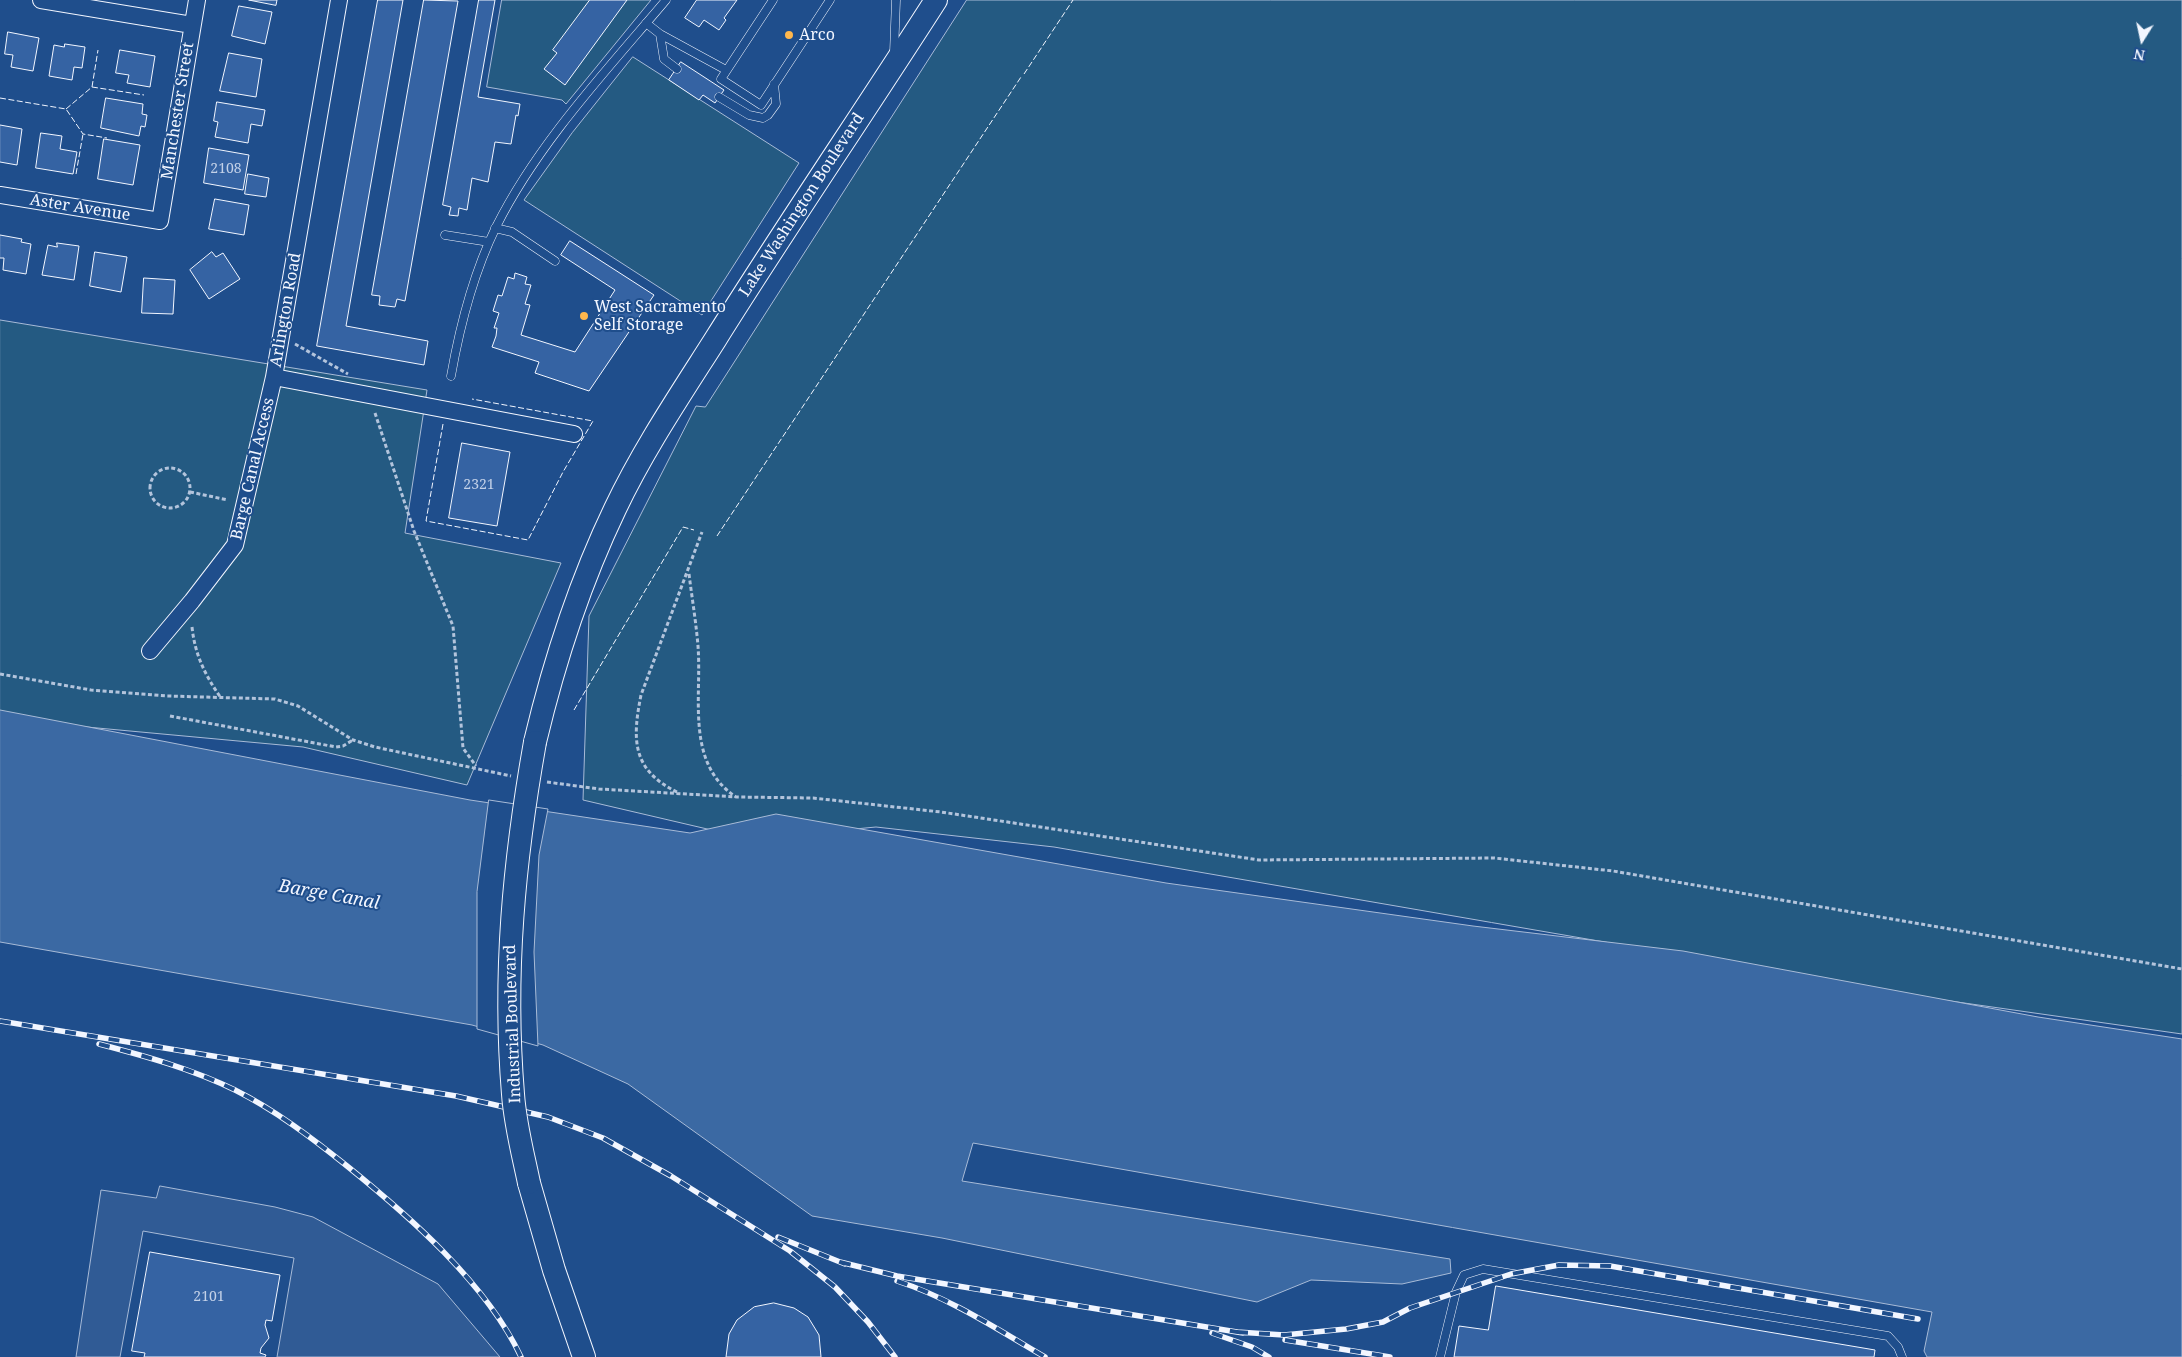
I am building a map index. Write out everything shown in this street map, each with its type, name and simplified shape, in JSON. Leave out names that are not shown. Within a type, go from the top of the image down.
[{"type":"main road","name":"Lake Washington Boulevard","points":[[535,742],[550,676],[575,605],[615,508],[655,435],[728,319],[936,0]]},
{"type":"main road","name":"Industrial Boulevard","points":[[535,742],[515,865],[510,959],[513,1096],[529,1183],[554,1270],[584,1357]]},
{"type":"street","points":[[41,0],[192,25]]},
{"type":"street","name":"Manchester Street","points":[[160,221],[197,0]]},
{"type":"street","name":"Arlington Road","points":[[339,0],[274,377],[574,434]]},
{"type":"street","name":"Aster Avenue","points":[[0,195],[160,221]]},
{"type":"street","name":"Barge Canal Access","points":[[150,651],[236,545],[274,377]]},
{"type":"lane","points":[[451,376],[466,304],[495,228],[537,157],[666,0]]},
{"type":"lane","points":[[773,0],[721,79],[760,105],[830,0]]},
{"type":"lane","points":[[893,66],[896,0]]},
{"type":"lane","points":[[646,23],[660,34],[726,70]]},
{"type":"lane","points":[[660,34],[664,58],[677,69]]},
{"type":"lane","points":[[719,96],[757,119],[763,118],[768,115],[776,104],[774,84]]},
{"type":"lane","points":[[495,228],[512,232],[555,261]]},
{"type":"lane","points":[[445,235],[489,242]]},
{"type":"lane","points":[[1440,1357],[1456,1292],[1464,1274],[1482,1269],[1888,1336],[1898,1347],[1902,1357]]},
{"type":"path","points":[[282,334],[302,349],[343,370],[368,395],[414,531],[453,626],[464,748],[476,767]]},
{"type":"path","points":[[174,468],[185,474],[189,479],[190,492],[184,503],[179,506],[166,507],[154,500],[151,494],[151,481],[160,471],[174,468]]},
{"type":"path","points":[[190,492],[246,504]]},
{"type":"path","points":[[679,793],[660,783],[648,773],[636,746],[636,731],[641,696],[702,532]]},
{"type":"path","points":[[688,572],[698,646],[698,699],[702,744],[707,764],[714,777],[724,789],[737,797]]},
{"type":"path","points":[[192,601],[194,647],[206,677],[222,699]]},
{"type":"path","points":[[0,674],[91,690],[222,699],[275,700],[298,706],[353,740],[375,747],[513,776]]},
{"type":"path","points":[[170,716],[336,747],[344,746],[353,740]]},
{"type":"path","points":[[542,781],[599,790],[737,797],[813,798],[940,812],[1259,860],[1494,858],[1613,871],[2182,969]]},
{"type":"shaded area","points":[[502,0],[651,0],[566,104],[562,100],[487,87]]},
{"type":"shaded area","points":[[967,0],[2182,0],[2182,1034],[1929,998],[1054,847],[876,827],[750,839],[583,800],[589,616],[696,406],[705,407]]},
{"type":"shaded area","points":[[633,57],[799,163],[702,315],[524,200],[572,133]]},
{"type":"shaded area","points":[[0,320],[427,390],[405,533],[561,563],[467,785],[303,747],[0,719]]},
{"type":"shaded area","points":[[160,1186],[275,1207],[313,1217],[438,1284],[500,1357],[277,1357],[294,1258],[143,1231],[120,1357],[76,1357],[101,1190],[156,1198]]},
{"type":"water","name":"Barge Canal","points":[[0,710],[470,800],[690,833],[776,814],[1166,883],[1473,926],[1683,951],[2038,1017],[2182,1039],[2182,1357],[1927,1357],[1924,1351],[1932,1312],[973,1143],[962,1181],[1450,1259],[1451,1273],[1402,1284],[1311,1280],[1257,1302],[942,1238],[812,1216],[628,1084],[543,1045],[472,1025],[0,942]]},
{"type":"pier","points":[[489,800],[548,809],[539,855],[534,952],[538,1046],[477,1029],[477,892]]},
{"type":"building","points":[[249,0],[277,0],[276,5]]},
{"type":"building","points":[[378,0],[403,0],[346,326],[428,341],[424,365],[317,346]]},
{"type":"building","points":[[424,0],[458,1],[405,301],[397,299],[395,307],[379,305],[380,296],[372,295]]},
{"type":"building","points":[[479,0],[495,0],[478,97],[520,104],[511,144],[495,142],[488,182],[472,178],[467,210],[459,208],[458,216],[449,215],[451,207],[443,205]]},
{"type":"building","points":[[590,0],[627,0],[565,85],[544,69],[557,53],[553,50]]},
{"type":"building","points":[[697,0],[737,0],[724,18],[726,20],[719,30],[704,20],[699,27],[685,18]]},
{"type":"building","points":[[239,6],[272,12],[265,44],[232,36]]},
{"type":"building","points":[[8,32],[39,38],[33,71],[11,67],[13,55],[5,54]]},
{"type":"building","points":[[65,44],[85,47],[82,68],[74,67],[72,80],[49,76],[54,45],[64,47]]},
{"type":"building","points":[[120,50],[155,56],[150,87],[127,83],[129,75],[116,73]]},
{"type":"building","points":[[229,53],[262,59],[256,97],[220,91]]},
{"type":"building","points":[[681,62],[724,90],[715,103],[703,95],[699,100],[669,80]]},
{"type":"building","points":[[106,98],[143,104],[142,114],[147,115],[145,127],[141,126],[139,136],[101,128]]},
{"type":"building","points":[[217,102],[265,110],[262,126],[251,124],[248,143],[215,137],[218,122],[214,121]]},
{"type":"building","points":[[0,125],[22,129],[17,165],[0,162]]},
{"type":"building","points":[[41,133],[62,136],[60,149],[77,152],[73,174],[36,168]]},
{"type":"building","points":[[104,139],[140,145],[133,185],[98,179]]},
{"type":"building","points":[[209,148],[249,155],[243,190],[204,183]]},
{"type":"building","points":[[248,174],[269,178],[266,197],[245,194]]},
{"type":"building","points":[[215,199],[249,205],[244,235],[209,229]]},
{"type":"building","points":[[0,235],[22,239],[21,242],[31,244],[26,274],[3,270],[4,258],[0,258]]},
{"type":"building","points":[[570,241],[654,295],[589,391],[535,373],[539,362],[492,347],[497,328],[494,328],[499,313],[493,311],[498,295],[502,296],[508,277],[514,279],[515,273],[527,277],[525,284],[531,285],[525,304],[530,305],[521,335],[575,352],[615,290],[561,255]]},
{"type":"building","points":[[57,243],[79,246],[74,280],[42,275],[48,245],[57,247]]},
{"type":"building","points":[[95,252],[127,257],[121,292],[90,286]]},
{"type":"building","points":[[212,252],[216,257],[223,253],[240,279],[209,299],[190,270]]},
{"type":"building","points":[[144,278],[175,280],[173,314],[142,313]]},
{"type":"building","points":[[462,443],[510,452],[497,526],[449,518]]},
{"type":"building","points":[[150,1252],[280,1275],[272,1321],[266,1320],[265,1325],[269,1338],[261,1348],[260,1353],[266,1355],[265,1357],[144,1357],[145,1353],[132,1351]]},
{"type":"building","points":[[1496,1286],[1875,1350],[1874,1357],[1454,1357],[1459,1326],[1488,1330]]},
{"type":"building","points":[[774,1303],[794,1308],[808,1317],[819,1335],[821,1357],[726,1357],[729,1334],[737,1320],[754,1307]]},
{"type":"railway","points":[[0,1021],[456,1096],[548,1117],[603,1138],[671,1176],[790,1251],[835,1287],[868,1322],[895,1357]]},
{"type":"railway","points":[[99,1044],[134,1053],[219,1082],[279,1115],[307,1135],[396,1207],[444,1253],[488,1303],[521,1357]]},
{"type":"railway","points":[[778,1237],[845,1264]]},
{"type":"railway","points":[[840,1262],[897,1276],[1243,1333]]},
{"type":"railway","points":[[1237,1332],[1284,1335],[1346,1329],[1383,1322],[1410,1308],[1511,1274],[1559,1265],[1610,1266],[1918,1319]]},
{"type":"railway","points":[[897,1281],[954,1305],[1045,1357]]},
{"type":"railway","points":[[1212,1333],[1252,1347],[1269,1357]]},
{"type":"railway","points":[[1285,1340],[1390,1357]]},
{"type":"fence","points":[[1024,74],[1073,0]]},
{"type":"fence","points":[[92,87],[98,50]]},
{"type":"fence","points":[[717,536],[1021,77]]},
{"type":"fence","points":[[66,109],[92,87],[144,95]]},
{"type":"fence","points":[[0,98],[66,109],[83,134],[107,138]]},
{"type":"fence","points":[[76,174],[83,134]]},
{"type":"fence","points":[[443,424],[426,521],[528,540],[563,472],[593,421],[472,399]]},
{"type":"fence","points":[[574,710],[683,527],[694,530]]},
{"type":"place","name":"Arco","points":[[789,35]]},
{"type":"place","name":"West Sacramento Self Storage","points":[[584,316]]}]
